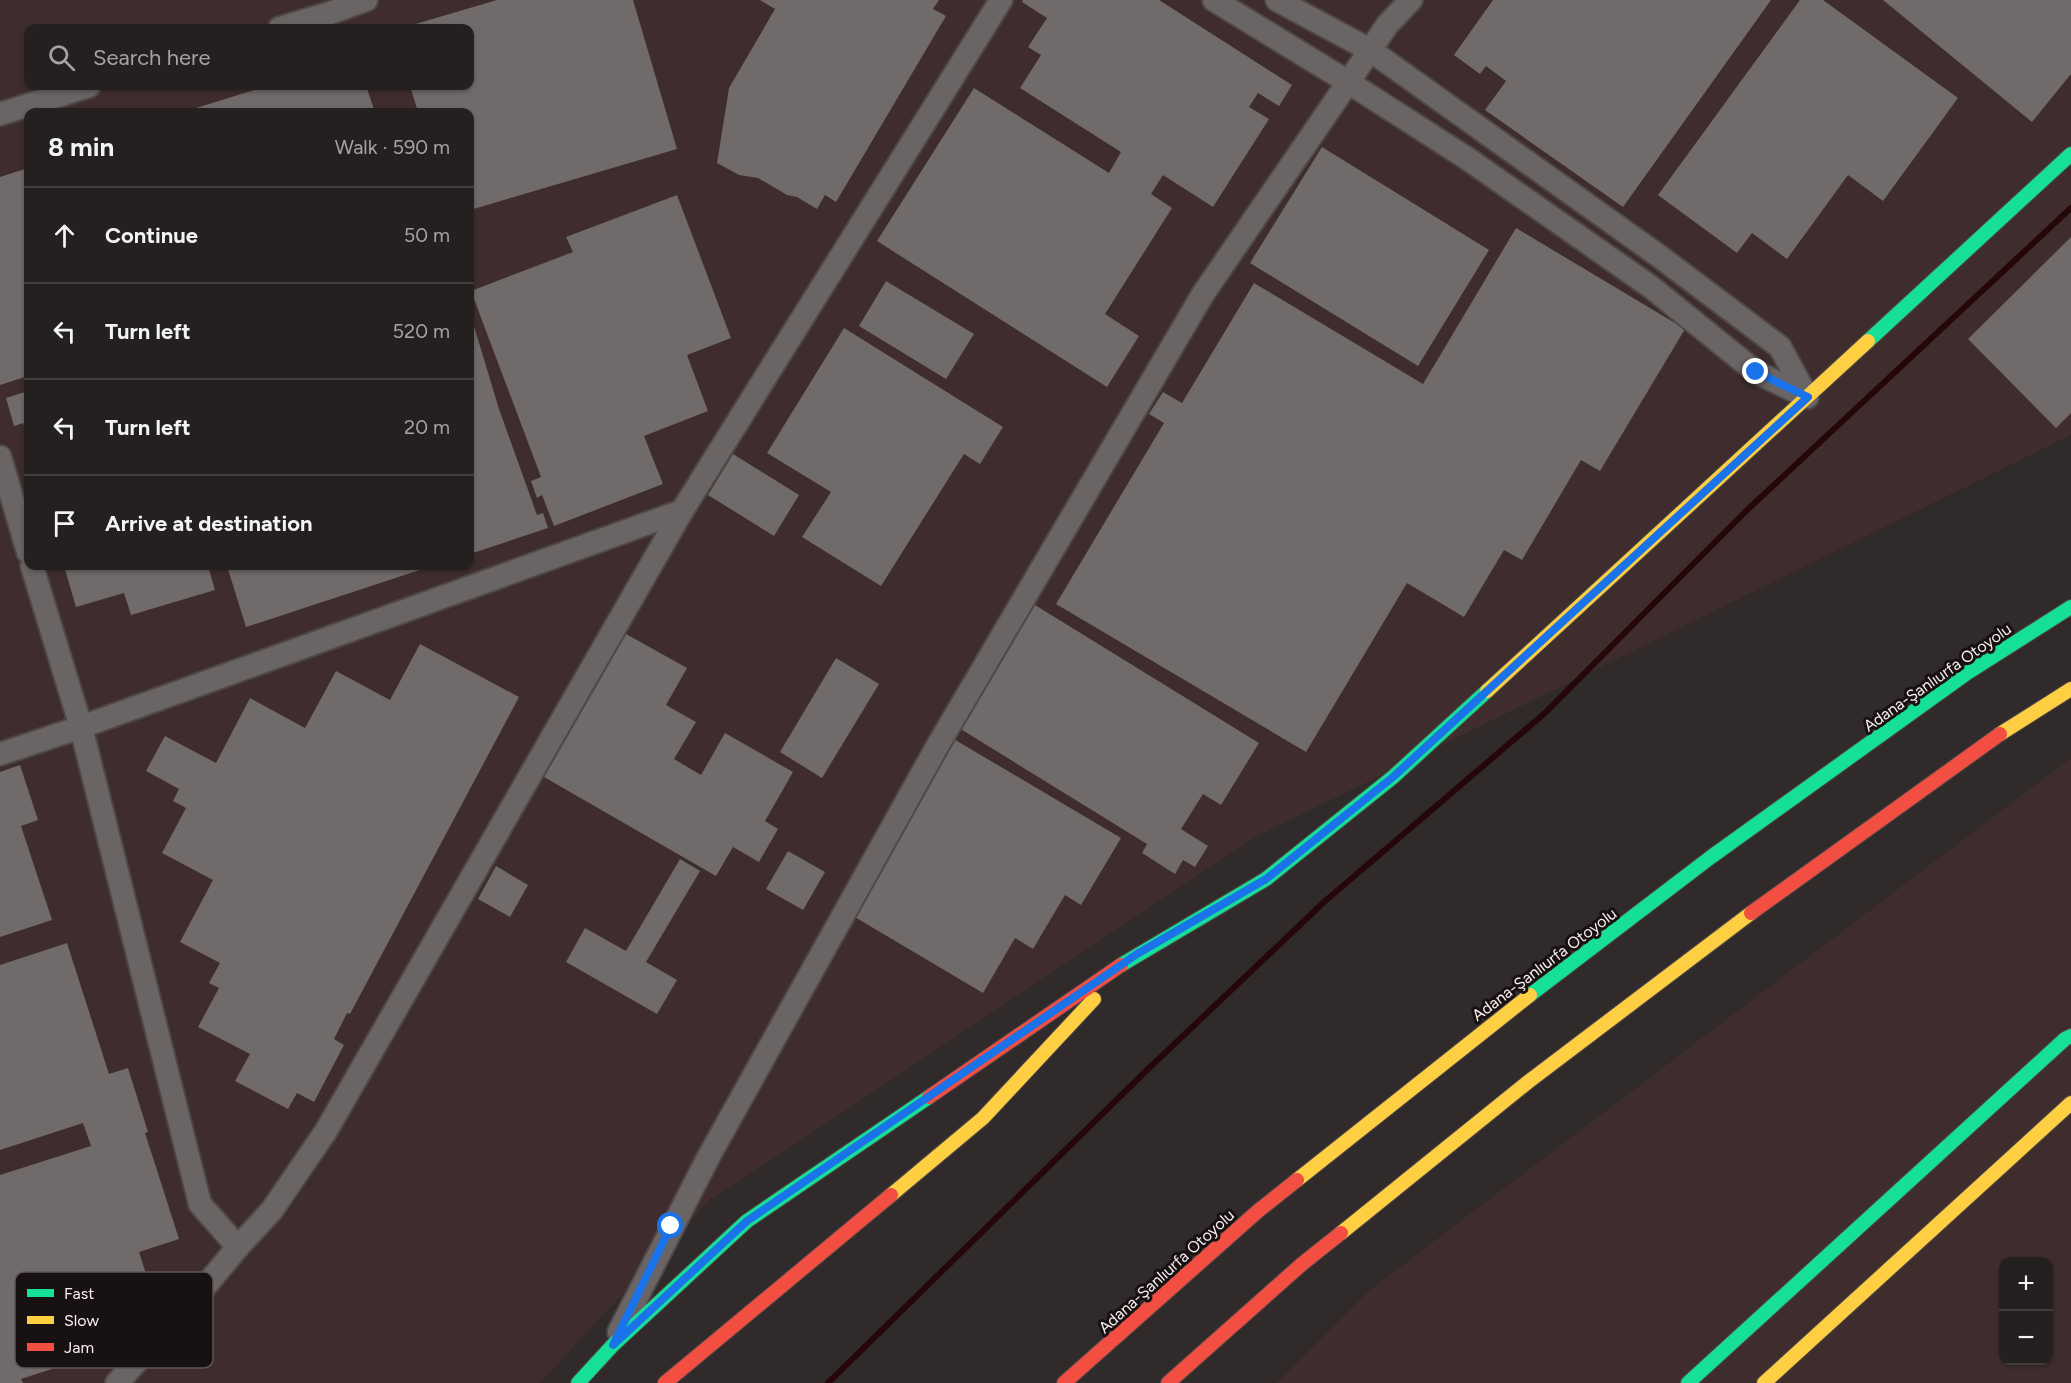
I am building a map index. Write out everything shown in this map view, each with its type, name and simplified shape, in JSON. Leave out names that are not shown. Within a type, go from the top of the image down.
[{"type":"main road","points":[[578,1383],[613,1345],[747,1221],[1137,954],[1266,879],[1393,777],[2071,154]]},
{"type":"main road","name":"Adana-Şanlıurfa Otoyolu","points":[[1064,1383],[1258,1211],[1486,1028],[1711,857],[1967,673],[2071,607]]},
{"type":"main road","points":[[1168,1383],[1302,1264],[1538,1075],[1752,912],[2006,730],[2071,689]]},
{"type":"main road","points":[[665,1383],[983,1118],[1137,954]]},
{"type":"main road","points":[[1688,1383],[2056,1047],[2071,1036]]},
{"type":"main road","points":[[1764,1383],[2071,1103]]},
{"type":"street","points":[[293,24],[366,0]]},
{"type":"street","points":[[213,1277],[272,1210],[326,1131],[682,511],[1000,0]]},
{"type":"street","points":[[1214,0],[1468,159],[1651,286],[1756,372],[1808,397]]},
{"type":"street","points":[[1277,0],[1370,50],[1659,256],[1780,347],[1808,397]]},
{"type":"street","points":[[613,1345],[671,1226],[938,745],[1203,294],[1388,24],[1411,0]]},
{"type":"street","points":[[0,114],[76,90]]},
{"type":"street","points":[[0,457],[24,538]]},
{"type":"street","points":[[0,754],[682,511]]},
{"type":"street","points":[[33,570],[81,727],[200,1204],[238,1247]]},
{"type":"street","points":[[117,1383],[131,1368]]},
{"type":"shaded area","points":[[0,0],[2071,0],[2071,435],[1252,839],[709,1201],[540,1383],[0,1383]]},
{"type":"shaded area","points":[[2071,758],[2071,1383],[1277,1383],[1370,1290]]},
{"type":"building","points":[[497,0],[633,0],[677,149],[474,209],[474,108],[417,108],[411,90],[474,90],[474,24],[416,24]]},
{"type":"building","points":[[760,0],[939,0],[933,9],[946,16],[836,202],[825,195],[817,209],[758,178],[739,175],[717,163],[729,88],[775,9]]},
{"type":"building","points":[[1023,0],[1159,0],[1292,85],[1279,106],[1258,93],[1249,107],[1269,119],[1213,207],[1163,175],[1151,194],[1172,208],[1105,314],[1139,336],[1107,387],[877,241],[974,88],[1109,173],[1121,152],[1020,88],[1041,55],[1028,47],[1047,18],[1022,2]]},
{"type":"building","points":[[1493,0],[1771,0],[1623,207],[1485,110],[1506,81],[1486,66],[1480,74],[1454,55]]},
{"type":"building","points":[[1800,0],[1823,0],[1958,98],[1883,201],[1848,175],[1787,259],[1752,233],[1737,253],[1658,195]]},
{"type":"building","points":[[1883,0],[2071,0],[2071,74],[2032,122]]},
{"type":"building","points":[[254,90],[367,90],[374,108],[196,108]]},
{"type":"building","points":[[1322,147],[1489,250],[1418,366],[1250,263]]},
{"type":"building","points":[[24,169],[24,377],[0,385],[0,177]]},
{"type":"building","points":[[677,195],[731,338],[687,355],[708,411],[644,436],[663,484],[554,526],[542,495],[537,498],[531,481],[541,477],[474,299],[474,290],[573,252],[566,237]]},
{"type":"building","points":[[1516,228],[1685,329],[1600,471],[1581,460],[1522,560],[1504,550],[1464,617],[1407,583],[1306,752],[1056,604],[1164,423],[1149,414],[1163,392],[1182,403],[1254,283],[1423,384]]},
{"type":"building","points":[[2071,237],[2071,413],[2056,428],[1968,339]]},
{"type":"building","points":[[886,281],[974,334],[946,379],[859,326]]},
{"type":"building","points":[[474,326],[499,409],[537,515],[543,513],[548,528],[474,553]]},
{"type":"building","points":[[844,328],[1003,427],[980,464],[964,454],[881,586],[802,537],[831,492],[767,453]]},
{"type":"building","points":[[24,392],[24,426],[23,423],[14,426],[6,398]]},
{"type":"building","points":[[733,454],[799,495],[774,536],[708,495]]},
{"type":"building","points":[[65,570],[209,570],[215,590],[131,615],[124,593],[76,607]]},
{"type":"building","points":[[228,570],[420,570],[246,627]]},
{"type":"building","points":[[1035,605],[1259,743],[1221,805],[1203,794],[1181,829],[1208,846],[1195,867],[1183,860],[1175,874],[1142,853],[1147,844],[959,728]]},
{"type":"building","points":[[626,634],[687,668],[666,705],[696,722],[674,759],[701,775],[725,733],[793,772],[765,821],[778,829],[759,862],[733,847],[716,876],[544,777]]},
{"type":"building","points":[[420,644],[519,697],[350,1014],[347,1013],[334,1039],[344,1045],[314,1102],[297,1093],[288,1109],[235,1081],[250,1054],[198,1027],[219,988],[209,983],[220,963],[180,942],[213,880],[162,853],[186,808],[173,801],[179,789],[146,771],[165,736],[216,763],[250,698],[305,728],[336,671],[390,700]]},
{"type":"building","points":[[836,658],[879,684],[822,778],[780,752]]},
{"type":"building","points":[[952,738],[1121,838],[1081,905],[1065,895],[1033,949],[1015,938],[983,993],[848,913]]},
{"type":"building","points":[[20,765],[38,820],[21,826],[52,920],[0,937],[0,772]]},
{"type":"building","points":[[788,851],[825,872],[803,910],[766,889]]},
{"type":"building","points":[[680,859],[700,871],[646,962],[677,980],[657,1014],[566,962],[585,928],[626,951]]},
{"type":"building","points":[[496,866],[528,885],[510,917],[478,899]]},
{"type":"building","points":[[67,943],[109,1074],[128,1068],[148,1132],[145,1133],[179,1239],[139,1252],[146,1272],[15,1272],[15,1368],[55,1368],[21,1379],[23,1383],[0,1383],[0,1175],[91,1146],[83,1123],[0,1150],[0,965]]},
{"type":"waterway","points":[[828,1383],[1146,1071],[1324,902],[1545,713],[1745,512],[2071,208]]},
{"type":"traffic: fast","points":[[1868,341],[2071,154]]},
{"type":"traffic: fast","points":[[1530,995],[1711,857],[1967,673],[2071,607]]},
{"type":"traffic: fast","points":[[1121,965],[1266,879],[1393,777],[1487,691]]},
{"type":"traffic: fast","points":[[1688,1383],[2065,1039],[2071,1036]]},
{"type":"traffic: fast","points":[[578,1383],[613,1345],[747,1221],[929,1097]]},
{"type":"traffic: slow","points":[[1487,691],[1868,341]]},
{"type":"traffic: slow","points":[[2000,734],[2071,689]]},
{"type":"traffic: slow","points":[[1341,1233],[1528,1082],[1751,913]]},
{"type":"traffic: slow","points":[[1297,1180],[1530,995]]},
{"type":"traffic: slow","points":[[891,1195],[983,1118],[1094,999]]},
{"type":"traffic: slow","points":[[1764,1383],[2071,1103]]},
{"type":"traffic: jam","points":[[1751,913],[2000,734]]},
{"type":"traffic: jam","points":[[929,1097],[1121,965]]},
{"type":"traffic: jam","points":[[1064,1383],[1258,1211],[1297,1180]]},
{"type":"traffic: jam","points":[[665,1383],[891,1195]]},
{"type":"traffic: jam","points":[[1168,1383],[1302,1264],[1341,1233]]},
{"type":"route","points":[[671,1226],[613,1345],[747,1221],[1137,954],[1266,879],[1393,777],[1808,397],[1756,372]]}]
